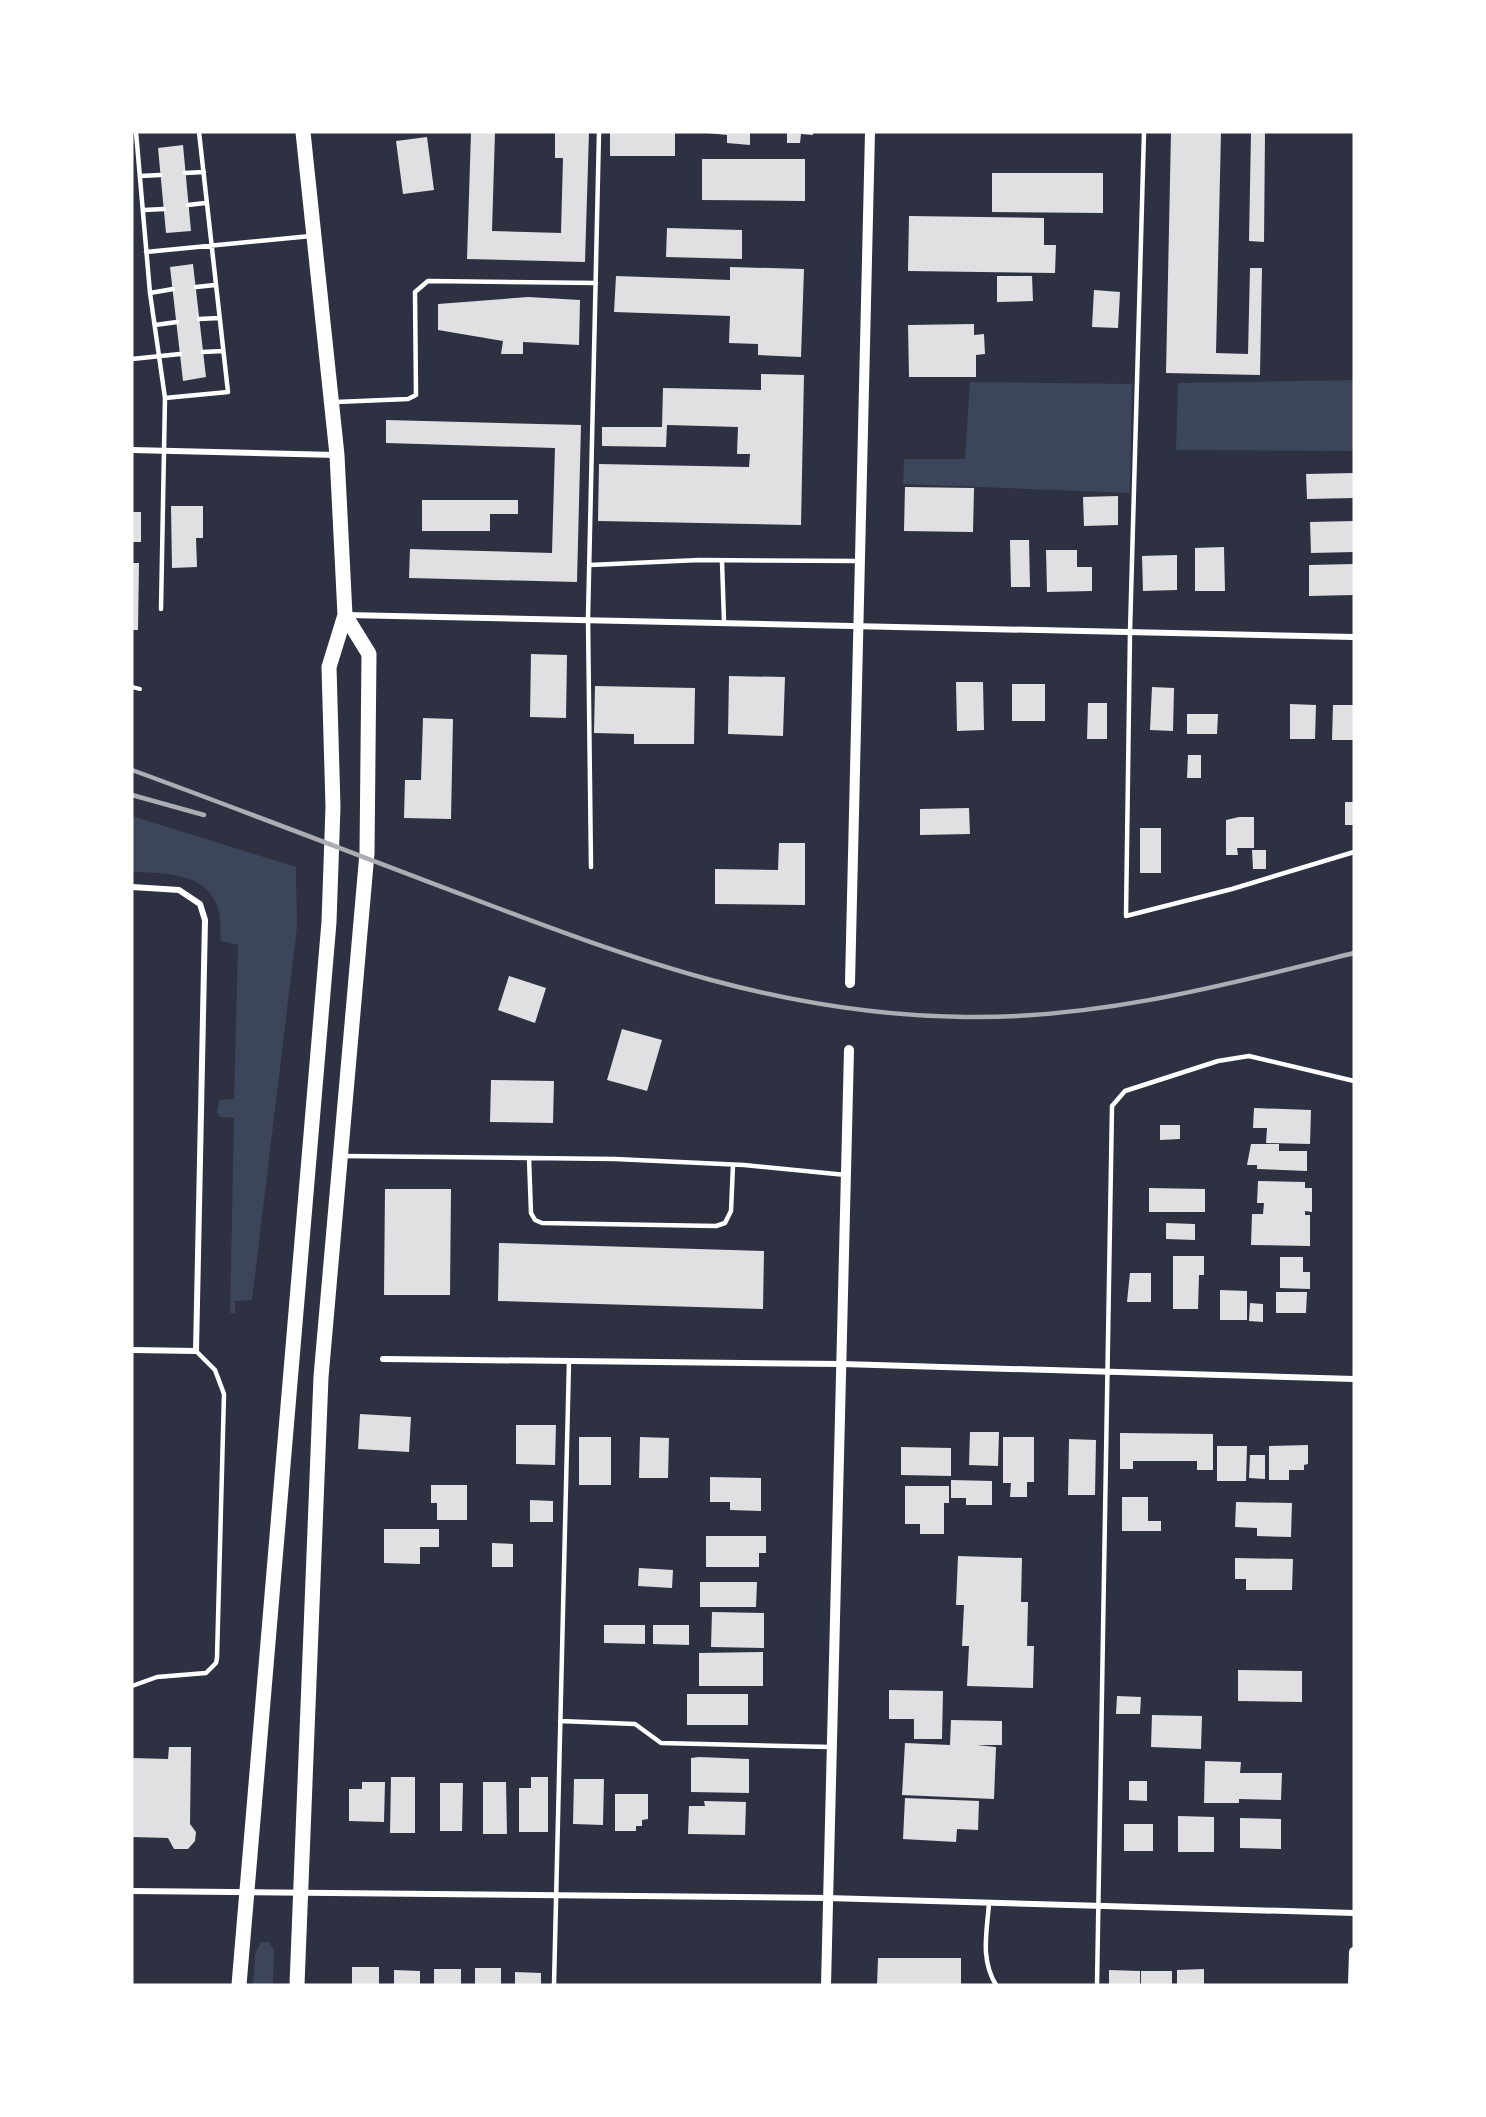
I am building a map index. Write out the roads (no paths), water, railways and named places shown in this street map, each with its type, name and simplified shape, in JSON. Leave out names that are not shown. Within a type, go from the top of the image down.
[{"type":"main road","points":[[238,1985],[329,922],[333,807],[329,667],[345,615],[337,455],[303,132]]},
{"type":"main road","points":[[297,1985],[321,1377],[367,853],[369,654],[345,615]]},
{"type":"street","points":[[850,983],[870,132]]},
{"type":"street","points":[[132,450],[337,455]]},
{"type":"street","points":[[345,615],[588,618],[1354,637]]},
{"type":"street","points":[[132,887],[173,889],[200,904],[205,920],[196,1351],[132,1350]]},
{"type":"street","points":[[826,1985],[849,1050]]},
{"type":"street","points":[[383,1359],[842,1364],[1354,1379]]},
{"type":"street","points":[[132,1891],[827,1898],[1354,1913]]},
{"type":"street","points":[[1353,1985],[1354,1952]]},
{"type":"lane","points":[[136,132],[150,293],[165,398],[161,609]]},
{"type":"lane","points":[[165,398],[228,392],[205,203],[199,132]]},
{"type":"lane","points":[[591,867],[588,618],[599,132]]},
{"type":"lane","points":[[1143,132],[1130,632],[1126,916],[1232,889],[1354,852]]},
{"type":"lane","points":[[185,173],[204,172]]},
{"type":"lane","points":[[140,176],[160,175]]},
{"type":"lane","points":[[188,205],[205,203]]},
{"type":"lane","points":[[144,210],[164,208]]},
{"type":"lane","points":[[146,252],[314,236]]},
{"type":"lane","points":[[331,403],[408,399],[416,395],[415,292],[428,281],[596,284]]},
{"type":"lane","points":[[196,287],[215,285]]},
{"type":"lane","points":[[150,293],[173,289]]},
{"type":"lane","points":[[199,319],[219,318]]},
{"type":"lane","points":[[155,325],[177,322]]},
{"type":"lane","points":[[203,352],[222,351]]},
{"type":"lane","points":[[132,359],[180,354]]},
{"type":"lane","points":[[590,565],[722,561],[861,561]]},
{"type":"lane","points":[[722,561],[724,621]]},
{"type":"lane","points":[[1097,1985],[1112,1106],[1125,1091],[1218,1061],[1249,1056],[1354,1081]]},
{"type":"lane","points":[[341,1156],[529,1158],[733,1165],[846,1175]]},
{"type":"lane","points":[[529,1158],[531,1213],[535,1220],[542,1223],[716,1226],[725,1223],[731,1211],[733,1165]]},
{"type":"lane","points":[[132,1686],[157,1677],[206,1672],[218,1658],[224,1394],[215,1370],[196,1351]]},
{"type":"lane","points":[[554,1985],[569,1361]]},
{"type":"lane","points":[[560,1721],[635,1724],[661,1743],[831,1747]]},
{"type":"lane","points":[[989,1903],[985,1956],[987,1971],[996,1985]]},
{"type":"railway","points":[[132,770],[589,942],[710,980],[771,995],[834,1006],[898,1014],[965,1017],[1064,1012],[1161,998],[1354,953]]},
{"type":"railway","points":[[132,795],[204,815]]}]
